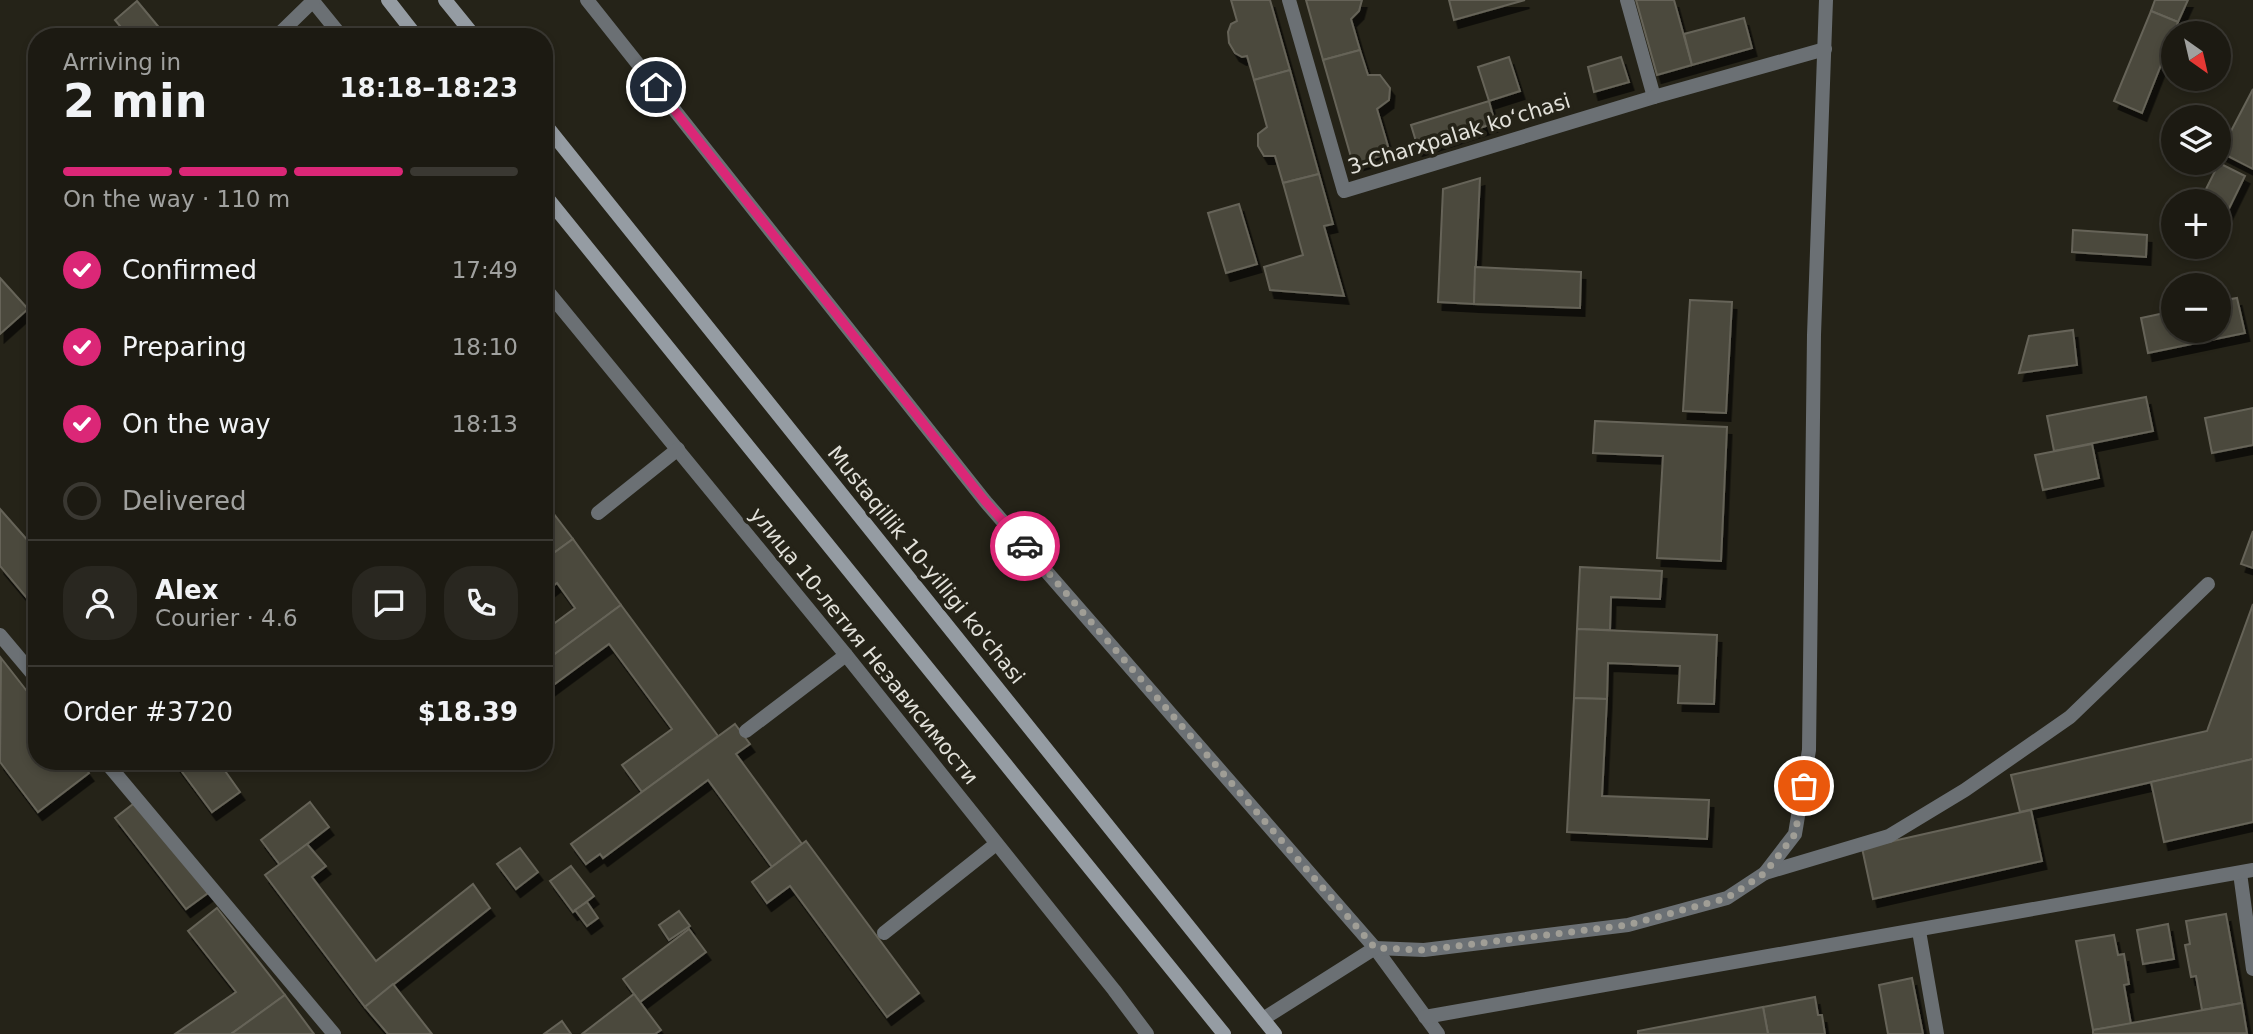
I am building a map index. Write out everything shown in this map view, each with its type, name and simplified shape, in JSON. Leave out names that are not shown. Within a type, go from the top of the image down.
[{"type":"main road","points":[[388,0],[410,28]]},
{"type":"main road","points":[[445,0],[468,28]]},
{"type":"main road","name":"Mustaqillik 10-yilligi ko'chasi","points":[[553,134],[1275,1034]]},
{"type":"main road","points":[[553,205],[1224,1034]]},
{"type":"street","points":[[587,0],[985,501],[1375,948],[1438,1034]]},
{"type":"street","name":"3-Charxpalak koʻchasi","points":[[1289,0],[1345,191],[1654,97],[1825,49]]},
{"type":"street","points":[[1627,0],[1654,97]]},
{"type":"street","points":[[1765,873],[1795,834],[1809,750],[1814,335],[1826,0]]},
{"type":"street","points":[[284,28],[313,1],[335,28]]},
{"type":"street","name":"улица 10-летия Независимости","points":[[553,298],[846,655],[1147,1034]]},
{"type":"street","points":[[598,513],[678,449]]},
{"type":"street","points":[[1264,1018],[1375,948],[1424,950],[1628,925],[1727,898],[1765,873],[1889,836],[1965,790],[2070,717],[2208,584]]},
{"type":"street","points":[[0,635],[28,668]]},
{"type":"street","points":[[746,731],[846,655]]},
{"type":"street","points":[[113,770],[334,1034]]},
{"type":"street","points":[[884,933],[996,844]]},
{"type":"street","points":[[1425,1017],[2246,871],[2253,969]]},
{"type":"street","points":[[1919,931],[1937,1034]]},
{"type":"building","points":[[1231,0],[1270,0],[1290,70],[1254,80],[1247,56],[1242,57],[1235,53],[1229,43],[1228,32],[1231,24],[1237,21]]},
{"type":"building","points":[[1306,0],[1362,0],[1359,11],[1351,19],[1360,50],[1323,60]]},
{"type":"building","points":[[1449,0],[1525,0],[1454,20]]},
{"type":"building","points":[[1636,0],[1674,0],[1692,65],[1657,75]]},
{"type":"building","points":[[2155,0],[2188,0],[2178,21],[2151,11]]},
{"type":"building","points":[[137,1],[160,28],[122,28],[115,20]]},
{"type":"building","points":[[2151,11],[2176,21],[2161,21],[2161,65],[2142,113],[2114,101]]},
{"type":"building","points":[[1744,18],[1752,48],[1692,65],[1684,34]]},
{"type":"building","points":[[1360,50],[1368,75],[1380,75],[1390,88],[1389,100],[1377,109],[1390,153],[1353,164],[1323,60]]},
{"type":"building","points":[[1509,57],[1520,91],[1489,101],[1478,67]]},
{"type":"building","points":[[1621,57],[1629,82],[1594,92],[1588,67]]},
{"type":"building","points":[[1290,70],[1319,174],[1283,183],[1275,156],[1264,156],[1258,146],[1258,134],[1267,127],[1254,80]]},
{"type":"building","points":[[2253,89],[2253,169],[2231,158],[2231,131]]},
{"type":"building","points":[[1489,101],[1495,123],[1418,148],[1411,125]]},
{"type":"building","points":[[2231,169],[2245,176],[2231,205],[2231,189],[2206,189],[2213,175],[2231,175]]},
{"type":"building","points":[[1319,174],[1333,224],[1324,226],[1344,296],[1270,290],[1264,267],[1303,255],[1283,183]]},
{"type":"building","points":[[1480,178],[1474,304],[1438,302],[1443,189]]},
{"type":"building","points":[[1239,204],[1257,264],[1226,273],[1208,213]]},
{"type":"building","points":[[2073,230],[2147,235],[2146,257],[2072,252]]},
{"type":"building","points":[[1475,267],[1581,272],[1580,308],[1474,304]]},
{"type":"building","points":[[0,278],[28,309],[0,334]]},
{"type":"building","points":[[2237,298],[2245,333],[2231,336],[2231,299]]},
{"type":"building","points":[[1690,300],[1732,302],[1726,413],[1683,411]]},
{"type":"building","points":[[2161,314],[2161,343],[2196,343],[2148,353],[2141,318]]},
{"type":"building","points":[[2073,330],[2077,365],[2019,373],[2029,336]]},
{"type":"building","points":[[2146,397],[2153,431],[2054,451],[2047,416]]},
{"type":"building","points":[[2253,408],[2253,445],[2212,453],[2205,418]]},
{"type":"building","points":[[1595,421],[1727,427],[1721,561],[1657,558],[1663,456],[1593,453]]},
{"type":"building","points":[[2092,444],[2099,478],[2043,490],[2035,455]]},
{"type":"building","points":[[0,509],[28,541],[28,599],[0,566]]},
{"type":"building","points":[[553,513],[573,539],[553,553]]},
{"type":"building","points":[[2253,531],[2253,568],[2241,564]]},
{"type":"building","points":[[573,539],[621,605],[553,655],[553,624],[575,608],[557,583],[553,586],[553,553]]},
{"type":"building","points":[[1580,567],[1662,571],[1660,599],[1611,597],[1610,630],[1577,629]]},
{"type":"building","points":[[2253,604],[2253,759],[2020,812],[2011,775],[2207,731]]},
{"type":"building","points":[[621,605],[718,736],[642,792],[622,765],[672,729],[609,644],[553,685],[553,655]]},
{"type":"building","points":[[1577,629],[1717,635],[1714,704],[1678,703],[1680,666],[1608,663],[1607,699],[1574,698]]},
{"type":"building","points":[[1,658],[28,692],[28,770],[87,770],[89,773],[38,812],[0,762]]},
{"type":"building","points":[[1574,698],[1607,699],[1602,796],[1709,800],[1707,839],[1567,832]]},
{"type":"building","points":[[735,724],[750,744],[736,754],[802,844],[772,867],[708,780],[603,858],[600,854],[586,864],[571,844]]},
{"type":"building","points":[[2253,759],[2253,822],[2164,842],[2151,782]]},
{"type":"building","points":[[181,770],[224,770],[240,792],[212,812]]},
{"type":"building","points":[[137,801],[208,893],[186,909],[115,818]]},
{"type":"building","points":[[310,802],[329,827],[280,865],[261,840]]},
{"type":"building","points":[[2031,810],[2042,861],[1873,899],[1862,848]]},
{"type":"building","points":[[806,841],[919,993],[887,1017],[790,886],[767,903],[752,882]]},
{"type":"building","points":[[307,844],[326,866],[312,877],[376,961],[473,884],[490,908],[365,1007],[265,875]]},
{"type":"building","points":[[520,848],[538,872],[516,889],[497,864]]},
{"type":"building","points":[[571,866],[594,896],[573,912],[550,881]]},
{"type":"building","points":[[587,902],[598,918],[587,926],[575,910]]},
{"type":"building","points":[[217,908],[285,995],[231,1034],[175,1034],[236,992],[188,931]]},
{"type":"building","points":[[679,911],[690,926],[669,940],[659,925]]},
{"type":"building","points":[[2226,914],[2242,1003],[2202,1010],[2196,976],[2191,977],[2185,945],[2190,944],[2186,921]]},
{"type":"building","points":[[2168,924],[2174,959],[2143,964],[2137,930]]},
{"type":"building","points":[[689,929],[706,952],[640,1002],[623,979]]},
{"type":"building","points":[[2114,935],[2118,955],[2124,954],[2129,984],[2124,985],[2131,1024],[2093,1030],[2076,941]]},
{"type":"building","points":[[1912,978],[1923,1034],[1888,1034],[1879,985]]},
{"type":"building","points":[[393,984],[432,1034],[388,1034],[365,1007]]},
{"type":"building","points":[[634,994],[661,1030],[655,1034],[582,1034]]},
{"type":"building","points":[[285,995],[314,1034],[231,1034]]},
{"type":"building","points":[[1815,997],[1825,1034],[1768,1034],[1763,1007]]},
{"type":"building","points":[[2242,1003],[2247,1033],[2093,1034],[2093,1030]]},
{"type":"building","points":[[1763,1007],[1768,1034],[1638,1034],[1638,1031]]},
{"type":"building","points":[[562,1021],[571,1034],[544,1034]]},
{"type":"way so far","points":[[1025,546],[1375,948],[1424,950],[1628,925],[1727,898],[1765,873],[1795,834],[1804,786]]},
{"type":"route","points":[[656,87],[985,501],[1025,546]]}]
